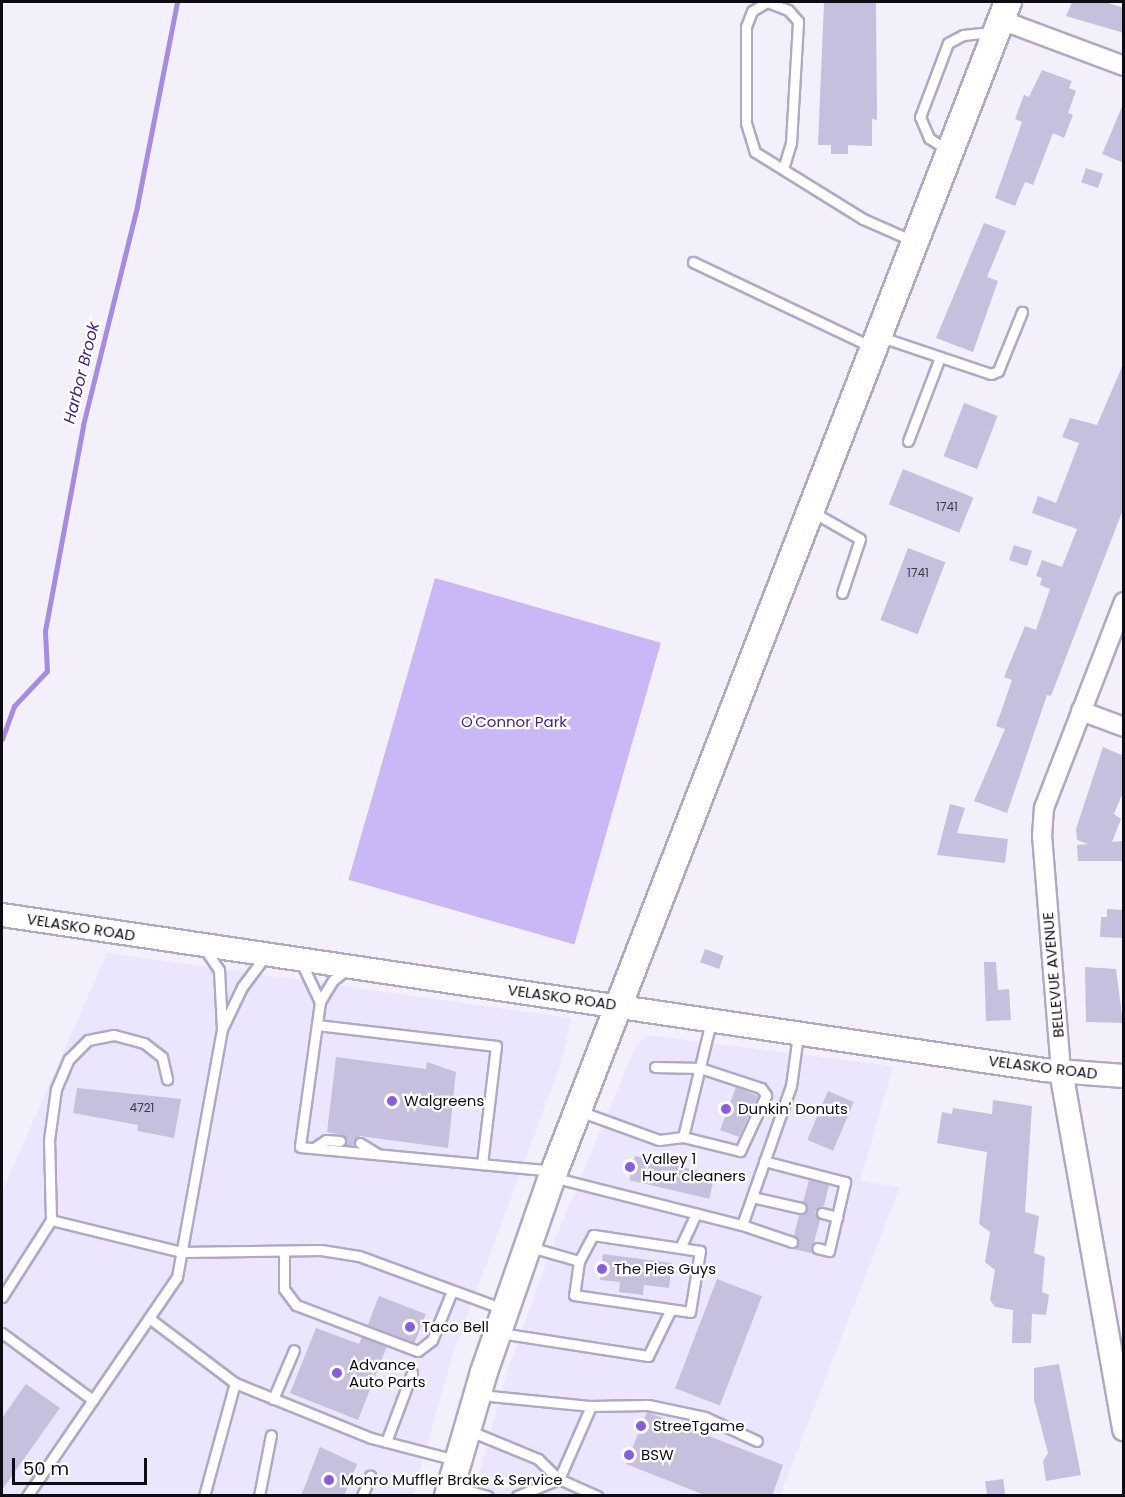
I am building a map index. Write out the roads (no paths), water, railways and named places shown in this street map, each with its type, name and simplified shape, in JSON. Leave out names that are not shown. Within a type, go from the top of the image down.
[{"type":"main road","points":[[449,1490],[501,1321],[554,1174],[1002,18]]},
{"type":"street","points":[[1002,18],[1124,66]]},
{"type":"street","name":"BELLEVUE AVENUE","points":[[1124,602],[1044,808],[1042,836],[1061,1071],[1124,1430]]},
{"type":"street","points":[[1081,711],[1124,727]]},
{"type":"street","name":"VELASKO ROAD","points":[[2,915],[1061,1071],[1124,1076]]},
{"type":"lane","points":[[783,169],[791,143],[798,21],[788,10],[767,2],[752,11],[746,27],[746,123],[755,152],[863,219],[915,242]]},
{"type":"lane","points":[[950,152],[929,138],[920,117],[948,43],[963,34],[1002,18]]},
{"type":"lane","points":[[693,261],[876,342],[998,371],[1022,312]]},
{"type":"lane","points":[[908,441],[940,357]]},
{"type":"lane","points":[[810,511],[852,530],[860,539],[842,593]]},
{"type":"lane","points":[[27,1496],[177,1277],[222,1029],[219,970],[203,946]]},
{"type":"lane","points":[[222,1029],[242,987],[266,955]]},
{"type":"lane","points":[[298,960],[318,988],[320,1002],[300,1147],[482,1164],[554,1174],[742,1225],[792,1242]]},
{"type":"lane","points":[[320,1002],[333,980],[351,967]]},
{"type":"lane","points":[[683,1137],[712,1019]]},
{"type":"lane","points":[[317,1025],[496,1046],[482,1164]]},
{"type":"lane","points":[[742,1225],[791,1086],[798,1032]]},
{"type":"lane","points":[[2,1297],[51,1220],[50,1140],[56,1089],[69,1059],[88,1040],[114,1035],[144,1043],[162,1057],[167,1078]]},
{"type":"lane","points":[[579,1111],[659,1140],[683,1137],[740,1151],[766,1095],[761,1088],[700,1068],[655,1067]]},
{"type":"lane","points":[[314,1148],[326,1140],[340,1141]]},
{"type":"lane","points":[[360,1143],[379,1154]]},
{"type":"lane","points":[[764,1161],[845,1182],[829,1251],[817,1248]]},
{"type":"lane","points":[[752,1197],[801,1208]]},
{"type":"lane","points":[[680,1248],[696,1213]]},
{"type":"lane","points":[[822,1213],[837,1217]]},
{"type":"lane","points":[[51,1220],[182,1252],[284,1251],[359,1256],[452,1291],[501,1321],[648,1356],[671,1309]]},
{"type":"lane","points":[[593,1235],[680,1248],[700,1251],[690,1312],[574,1295],[579,1261],[593,1235]]},
{"type":"lane","points":[[528,1246],[579,1261]]},
{"type":"lane","points":[[284,1251],[285,1289],[297,1305],[418,1351],[432,1340],[452,1291]]},
{"type":"lane","points":[[149,1318],[234,1383],[386,1442],[458,1461]]},
{"type":"lane","points":[[2,1333],[93,1400]]},
{"type":"lane","points":[[273,1399],[294,1350]]},
{"type":"lane","points":[[386,1442],[412,1373]]},
{"type":"lane","points":[[204,1496],[234,1383]]},
{"type":"lane","points":[[477,1395],[591,1406],[648,1405],[705,1417],[757,1441]]},
{"type":"lane","points":[[517,1496],[560,1479],[591,1406]]},
{"type":"lane","points":[[467,1430],[538,1459],[560,1479],[597,1496]]},
{"type":"lane","points":[[259,1496],[271,1436]]},
{"type":"lane","points":[[362,1496],[370,1476]]},
{"type":"lane","points":[[449,1490],[488,1496]]},
{"type":"waterway","name":"Harbor Brook","points":[[2,739],[14,706],[47,671],[45,631],[83,425],[137,206],[177,2]]},
{"type":"place","name":"Walgreens","points":[[392,1101]]},
{"type":"place","name":"Dunkin' Donuts","points":[[726,1109]]},
{"type":"place","name":"Valley 1 Hour cleaners","points":[[630,1167]]},
{"type":"place","name":"The Pies Guys","points":[[602,1269]]},
{"type":"place","name":"Taco Bell","points":[[410,1327]]},
{"type":"place","name":"Advance Auto Parts","points":[[337,1373]]},
{"type":"place","name":"StreeTgame","points":[[641,1426]]},
{"type":"place","name":"BSW","points":[[629,1455]]},
{"type":"place","name":"Monro Muffler Brake & Service","points":[[329,1480]]},
{"type":"park label","name":"O'Connor Park","points":[[514,722]]}]
